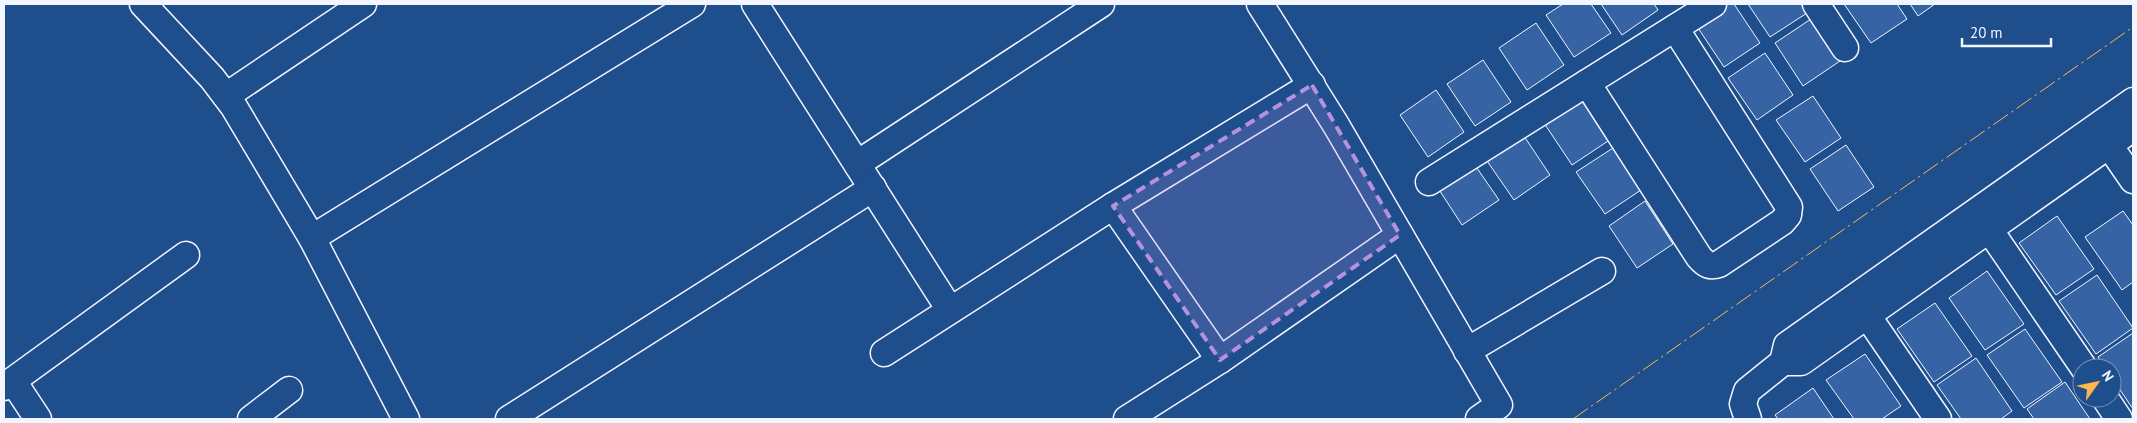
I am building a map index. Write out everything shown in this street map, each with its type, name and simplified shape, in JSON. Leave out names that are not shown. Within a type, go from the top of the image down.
[{"type":"street","points":[[143,4],[226,96],[312,238],[406,419]]},
{"type":"street","points":[[226,96],[363,4]]},
{"type":"street","points":[[312,238],[692,4]]},
{"type":"street","points":[[755,4],[950,310]]},
{"type":"street","points":[[857,164],[1101,4]]},
{"type":"street","points":[[1260,4],[1312,86],[1499,405],[1479,419]]},
{"type":"street","points":[[1429,182],[1713,4]]},
{"type":"street","points":[[1816,4],[1845,48]]},
{"type":"street","points":[[1587,83],[1699,257],[1705,264],[1712,266],[1719,264],[1782,222],[1788,215],[1789,207],[1676,28]]},
{"type":"street","points":[[884,353],[1114,206],[1312,86]]},
{"type":"street","points":[[1748,419],[1743,404],[1748,391],[1783,362],[1801,362],[1860,307],[2103,136],[2133,102]]},
{"type":"street","points":[[2103,136],[2133,128]]},
{"type":"street","points":[[2103,136],[2133,180]]},
{"type":"street","points":[[509,419],[873,188]]},
{"type":"street","points":[[1114,206],[1220,360]]},
{"type":"street","points":[[1983,221],[2077,358]]},
{"type":"street","points":[[1127,419],[1220,360],[1400,235]]},
{"type":"street","points":[[38,419],[8,384],[186,255]]},
{"type":"street","points":[[1468,351],[1602,270]]},
{"type":"street","points":[[1860,307],[1938,419]]},
{"type":"street","points":[[250,419],[289,390]]},
{"type":"street","points":[[2112,408],[2119,419]]},
{"type":"highlighted area","points":[[1312,85],[1400,235],[1220,360],[1113,206]]},
{"type":"building","points":[[1563,4],[1591,4],[1611,33],[1574,57],[1546,15]]},
{"type":"building","points":[[1601,4],[1654,4],[1658,10],[1622,35]]},
{"type":"building","points":[[1727,4],[1734,4],[1760,43],[1724,67],[1696,25]]},
{"type":"building","points":[[1748,4],[1801,4],[1807,13],[1770,37]]},
{"type":"building","points":[[1844,4],[1897,4],[1907,19],[1871,43]]},
{"type":"building","points":[[1910,4],[1935,4],[1918,16]]},
{"type":"building","points":[[1811,19],[1840,61],[1803,86],[1775,43]]},
{"type":"building","points":[[1536,23],[1564,65],[1527,90],[1499,48]]},
{"type":"building","points":[[1765,53],[1793,95],[1757,120],[1728,78]]},
{"type":"building","points":[[1483,60],[1511,102],[1475,126],[1447,84]]},
{"type":"building","points":[[1436,90],[1464,132],[1428,157],[1400,115]]},
{"type":"building","points":[[1813,96],[1841,138],[1805,162],[1776,120]]},
{"type":"building","points":[[1580,98],[1608,141],[1572,165],[1544,123]]},
{"type":"building","points":[[1522,133],[1550,175],[1514,200],[1485,158]]},
{"type":"building","points":[[1846,145],[1874,187],[1838,211],[1810,169]]},
{"type":"building","points":[[1613,148],[1641,190],[1605,214],[1576,172]]},
{"type":"building","points":[[1470,158],[1499,200],[1462,225],[1434,182]]},
{"type":"building","points":[[1645,201],[1673,244],[1637,268],[1609,226]]},
{"type":"building","points":[[2123,211],[2133,225],[2133,282],[2122,290],[2085,237]]},
{"type":"building","points":[[2057,216],[2094,269],[2056,295],[2019,243]]},
{"type":"building","points":[[1987,271],[2024,324],[1985,350],[1949,298]]},
{"type":"building","points":[[2097,275],[2133,328],[2096,354],[2059,301]]},
{"type":"building","points":[[1935,303],[1972,356],[1934,382],[1897,329]]},
{"type":"building","points":[[2025,329],[2062,382],[2024,408],[1987,355]]},
{"type":"building","points":[[2133,333],[2133,409],[2122,393],[2122,358],[2098,357]]},
{"type":"building","points":[[1865,354],[1901,406],[1882,419],[1854,419],[1826,380]]},
{"type":"building","points":[[1976,358],[2012,411],[2001,419],[1961,419],[1937,385]]},
{"type":"building","points":[[2065,382],[2072,392],[2072,408],[2083,408],[2090,419],[2034,419],[2027,409]]},
{"type":"building","points":[[1813,388],[1834,419],[1778,419],[1775,415]]},
{"type":"power","points":[[1573,419],[2133,27]]}]
